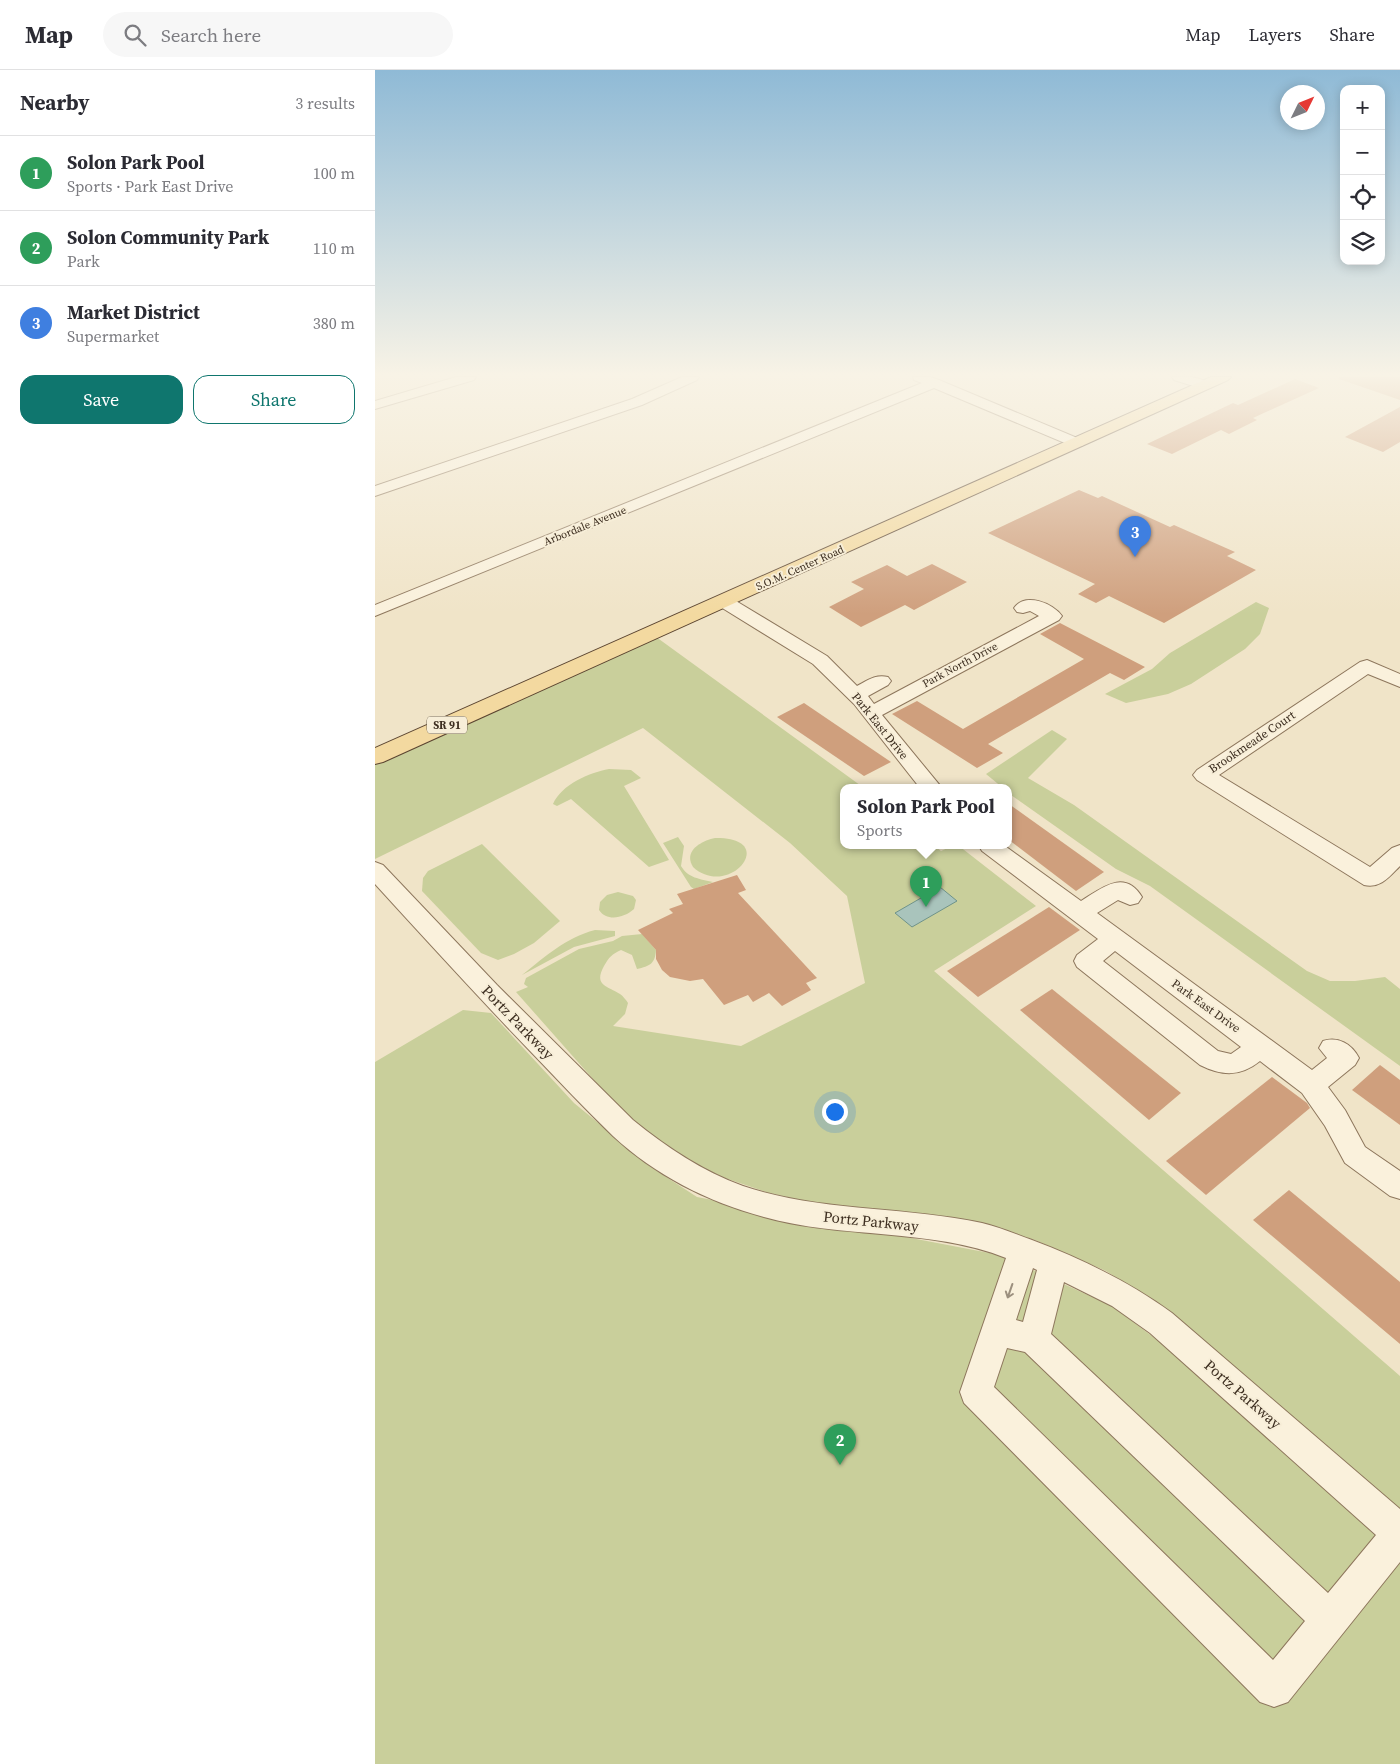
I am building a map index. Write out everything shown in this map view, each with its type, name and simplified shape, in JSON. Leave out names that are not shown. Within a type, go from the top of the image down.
[{"type":"main road","name":"S.O.M. Center Road","points":[[375,757],[1048,456]]},
{"type":"street","points":[[375,491],[478,456]]},
{"type":"street","name":"Arbordale Avenue","points":[[375,611],[757,456]]},
{"type":"street","name":"Park East Drive","points":[[725,602],[820,660],[856,694],[928,784]]},
{"type":"street","name":"Park North Drive","points":[[871,713],[1053,616],[1030,604],[1023,608]]},
{"type":"street","name":"Brookmeade Court","points":[[1400,681],[1367,666],[1204,775],[1372,879],[1400,853]]},
{"type":"street","points":[[856,694],[881,681]]},
{"type":"street","name":"Park East Drive","points":[[994,849],[1312,1085],[1335,1118],[1355,1155],[1400,1187]]},
{"type":"street","name":"Portz Parkway","points":[[375,870],[488,992],[623,1128],[644,1147],[676,1169],[713,1188],[762,1204],[814,1215],[920,1226],[983,1236],[1055,1262],[1118,1293],[1161,1322],[1400,1533]]},
{"type":"street","points":[[1080,914],[1118,889],[1130,897]]},
{"type":"street","points":[[1114,938],[1086,961],[1209,1058],[1221,1064],[1233,1065],[1260,1046]]},
{"type":"street","points":[[1312,1085],[1346,1058],[1332,1048]]},
{"type":"street","points":[[1023,1251],[976,1392],[1274,1688],[1400,1533]]},
{"type":"street","points":[[1034,1339],[1055,1262]]},
{"type":"street","points":[[996,1331],[1034,1339],[1329,1620]]},
{"type":"green space","points":[[1256,602],[1269,608],[1260,634],[1245,649],[1191,684],[1168,694],[1126,703],[1105,694],[1152,669],[1170,653]]},
{"type":"green space","points":[[652,634],[858,784],[840,784],[840,849],[939,849],[941,851],[945,849],[963,849],[1036,906],[934,971],[1400,1376],[1400,1510],[1173,1314],[1106,1271],[1035,1240],[955,1218],[833,1207],[769,1193],[722,1177],[678,1155],[631,1122],[516,992],[528,987],[524,984],[526,978],[579,949],[613,941],[622,936],[642,934],[656,950],[651,964],[637,969],[632,955],[621,950],[609,958],[601,973],[601,982],[621,995],[628,1003],[625,1014],[613,1026],[741,1046],[865,983],[847,896],[790,843],[643,728],[375,859],[375,757]]},
{"type":"green space","points":[[1052,730],[1067,739],[1028,778],[1074,805],[1307,971],[1330,981],[1355,981],[1385,977],[1400,989],[1400,1066],[1150,886],[1116,869],[1012,796],[1012,784],[998,784],[986,774]]},
{"type":"green space","points":[[609,769],[631,770],[641,778],[624,786],[669,860],[649,867],[571,799],[557,806],[553,804],[569,785],[577,780]]},
{"type":"green space","points":[[678,837],[684,846],[681,866],[684,870],[695,877],[713,882],[694,889],[691,887],[663,843]]},
{"type":"green space","points":[[715,838],[734,840],[744,847],[747,855],[742,865],[733,872],[721,876],[707,875],[693,867],[690,856],[699,844]]},
{"type":"green space","points":[[482,844],[560,921],[534,943],[498,960],[481,953],[422,891],[423,878],[428,871]]},
{"type":"green space","points":[[618,892],[633,896],[636,900],[634,909],[625,915],[616,917],[602,914],[599,910],[600,902],[607,895]]},
{"type":"green space","points":[[595,930],[615,931],[615,936],[574,947],[522,975],[565,943],[584,933]]},
{"type":"green space","points":[[463,1010],[491,1013],[574,1103],[657,1171],[697,1197],[1000,1255],[1112,1306],[1209,1379],[1400,1552],[1400,1764],[375,1764],[375,1062]]},
{"type":"water","points":[[940,887],[957,901],[912,927],[895,913]]},
{"type":"building","points":[[1079,490],[1098,498],[1102,496],[1170,527],[1174,525],[1235,552],[1227,556],[1256,570],[1164,623],[1109,596],[1096,603],[1078,594],[1095,584],[988,533]]},
{"type":"building","points":[[932,564],[967,582],[914,610],[905,605],[861,627],[829,607],[864,589],[851,582],[887,565],[907,576]]},
{"type":"building","points":[[1060,623],[1145,667],[1124,680],[1110,673],[988,744],[1003,753],[977,768],[892,714],[917,701],[963,729],[1084,659],[1040,634]]},
{"type":"building","points":[[804,703],[891,762],[864,776],[777,717]]},
{"type":"building","points":[[1012,806],[1104,872],[1076,891],[1012,842]]},
{"type":"building","points":[[737,875],[746,890],[738,893],[817,978],[806,983],[811,990],[782,1006],[769,993],[753,1002],[748,995],[724,1005],[703,979],[690,981],[670,977],[662,970],[656,959],[656,950],[638,930],[673,913],[669,909],[683,904],[677,894]]},
{"type":"building","points":[[1049,907],[1080,930],[978,997],[947,971]]},
{"type":"building","points":[[1052,989],[1181,1093],[1149,1120],[1020,1010]]},
{"type":"building","points":[[1380,1065],[1400,1080],[1400,1125],[1352,1090]]},
{"type":"building","points":[[1272,1077],[1307,1103],[1310,1108],[1206,1195],[1166,1161]]},
{"type":"building","points":[[1289,1190],[1400,1282],[1400,1344],[1253,1220]]},
{"type":"place","name":"Market District","points":[[1135,557]]},
{"type":"place","name":"Solon Park Pool","points":[[926,907]]},
{"type":"place","name":"Solon Community Park","points":[[840,1465]]}]
